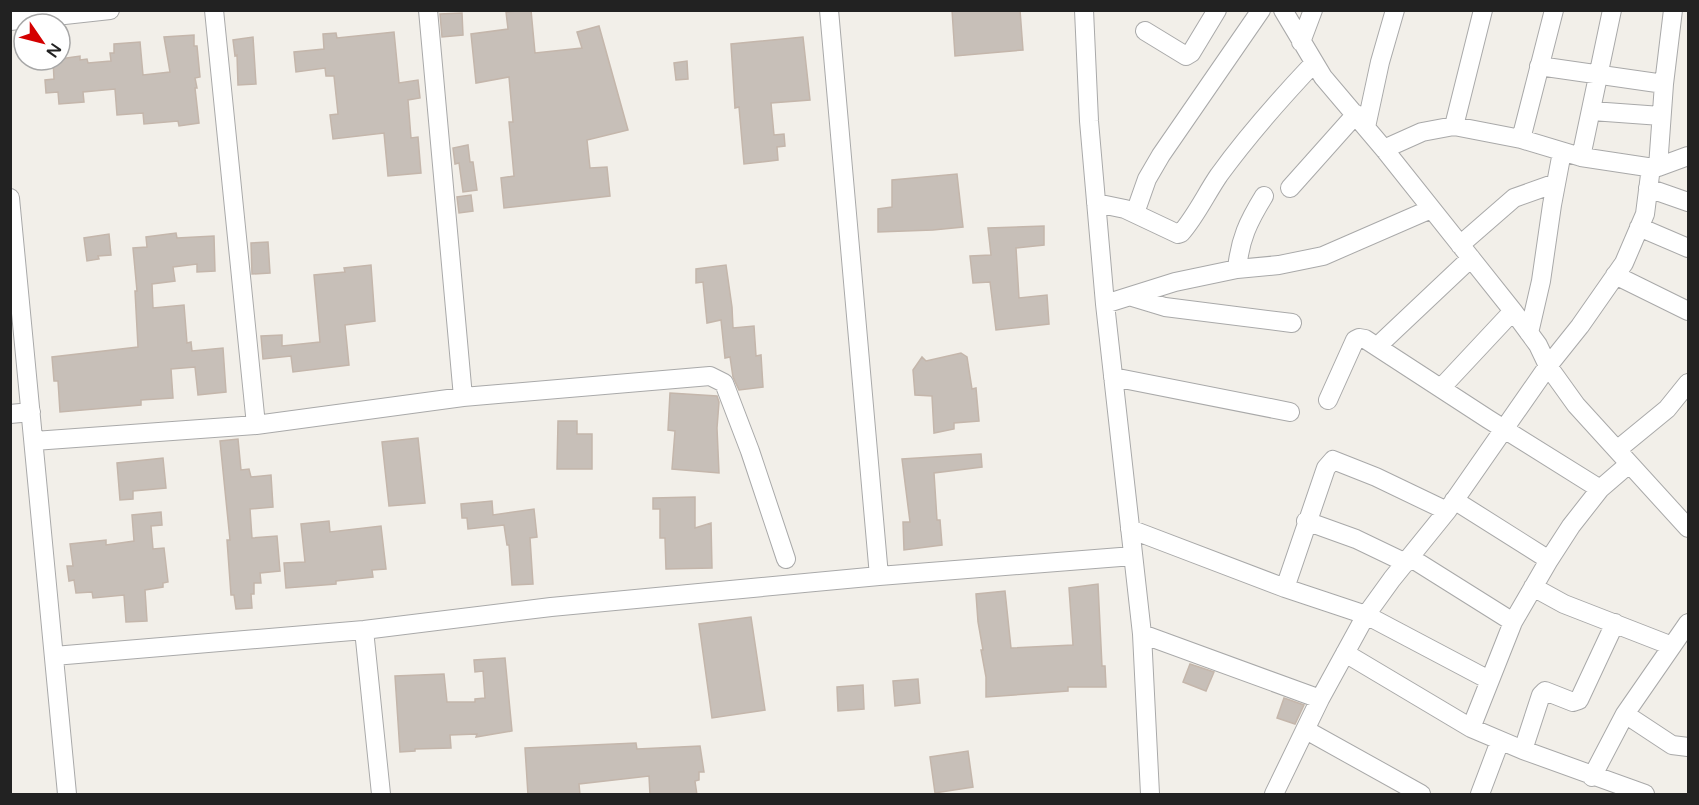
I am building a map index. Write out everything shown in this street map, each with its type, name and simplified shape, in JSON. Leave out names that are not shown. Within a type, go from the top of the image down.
[{"type":"street","points":[[10,21],[110,10]]},
{"type":"street","points":[[214,10],[256,425]]},
{"type":"street","points":[[428,10],[462,397]]},
{"type":"street","points":[[829,10],[879,576]]},
{"type":"street","points":[[1084,10],[1089,121],[1105,304],[1142,634],[1150,795]]},
{"type":"street","points":[[1145,31],[1186,56],[1191,53],[1217,10]]},
{"type":"street","points":[[1135,213],[1148,179],[1161,155],[1261,10]]},
{"type":"street","points":[[1283,10],[1323,77],[1384,148],[1513,311],[1575,405],[1687,521]]},
{"type":"street","points":[[1301,42],[1313,10]]},
{"type":"street","points":[[1290,188],[1361,121],[1395,10]]},
{"type":"street","points":[[1454,126],[1483,10]]},
{"type":"street","points":[[1521,139],[1554,10]]},
{"type":"street","points":[[1581,157],[1612,10]]},
{"type":"street","points":[[1274,795],[1320,699],[1366,615],[1451,506],[1548,366],[1580,326],[1624,263],[1645,214],[1661,116],[1673,10]]},
{"type":"street","points":[[1096,203],[1117,206],[1178,234],[1181,233],[1217,177],[1246,138],[1314,63]]},
{"type":"street","points":[[1539,66],[1664,84]]},
{"type":"street","points":[[1592,111],[1661,116]]},
{"type":"street","points":[[1384,148],[1422,132],[1454,126],[1521,139],[1581,157],[1654,167],[1689,156]]},
{"type":"street","points":[[1529,333],[1541,281],[1562,153]]},
{"type":"street","points":[[1378,347],[1514,198],[1556,183]]},
{"type":"street","points":[[1648,188],[1689,202]]},
{"type":"street","points":[[1237,269],[1239,247],[1246,227],[1264,196]]},
{"type":"street","points":[[10,198],[67,795]]},
{"type":"street","points":[[1105,304],[1175,282],[1237,269],[1280,265],[1323,256],[1431,209]]},
{"type":"street","points":[[1639,227],[1689,248]]},
{"type":"street","points":[[1616,275],[1689,311]]},
{"type":"street","points":[[1132,297],[1165,307],[1292,323]]},
{"type":"street","points":[[1441,388],[1513,311]]},
{"type":"street","points":[[1328,400],[1355,340],[1365,339],[1382,352],[1600,489]]},
{"type":"street","points":[[34,441],[256,425],[462,397],[710,376],[724,383],[786,559]]},
{"type":"street","points":[[1113,377],[1290,412]]},
{"type":"street","points":[[1471,728],[1513,622],[1549,560],[1571,526],[1623,457],[1668,409],[1683,399],[1689,383]]},
{"type":"street","points":[[10,414],[31,412]]},
{"type":"street","points":[[1285,588],[1306,521],[1326,468],[1333,460],[1451,506],[1549,560]]},
{"type":"street","points":[[1306,521],[1408,561],[1513,622]]},
{"type":"street","points":[[1130,529],[1285,588],[1366,615],[1489,680]]},
{"type":"street","points":[[54,656],[364,630],[551,607],[879,576],[1133,556]]},
{"type":"street","points":[[1533,586],[1564,604],[1672,646]]},
{"type":"street","points":[[1523,750],[1541,695],[1545,691],[1573,702],[1579,700],[1615,623]]},
{"type":"street","points":[[1592,777],[1625,714],[1689,623]]},
{"type":"street","points":[[364,630],[381,795]]},
{"type":"street","points":[[1142,634],[1320,699]]},
{"type":"street","points":[[1345,653],[1471,728],[1592,777],[1645,795]]},
{"type":"street","points":[[1625,714],[1672,745],[1689,747]]},
{"type":"street","points":[[1306,730],[1421,795]]},
{"type":"street","points":[[1480,795],[1500,741]]},
{"type":"building","points":[[531,10],[535,53],[582,48],[577,32],[599,26],[628,130],[587,140],[590,168],[607,167],[610,196],[504,208],[501,178],[514,176],[509,122],[513,122],[509,77],[476,83],[471,34],[508,29],[506,12]]},
{"type":"building","points":[[952,10],[1020,10],[1023,50],[955,56]]},
{"type":"building","points":[[462,13],[463,35],[442,37],[440,14]]},
{"type":"building","points":[[394,32],[399,83],[418,80],[420,98],[408,100],[411,138],[418,137],[421,173],[388,176],[384,133],[333,139],[330,115],[338,114],[334,76],[326,76],[325,68],[296,72],[294,52],[324,49],[323,34],[336,33],[337,38]]},
{"type":"building","points":[[194,35],[200,77],[195,78],[199,123],[179,126],[178,121],[144,124],[143,113],[117,115],[115,89],[83,92],[84,102],[59,104],[58,92],[46,93],[45,80],[54,79],[54,72],[72,72],[72,57],[80,56],[80,60],[87,59],[88,63],[111,61],[110,53],[114,53],[114,44],[140,42],[143,75],[170,72],[164,37]]},
{"type":"building","points":[[253,37],[256,84],[238,85],[237,55],[235,56],[233,40]]},
{"type":"building","points":[[803,37],[810,100],[771,103],[774,135],[784,134],[785,146],[777,147],[778,160],[744,164],[739,107],[735,108],[731,44]]},
{"type":"building","points":[[687,61],[688,79],[676,80],[674,63]]},
{"type":"building","points":[[468,145],[477,190],[463,192],[459,163],[455,164],[453,148]]},
{"type":"building","points":[[957,174],[963,227],[878,232],[878,209],[892,207],[892,180]]},
{"type":"building","points":[[471,195],[473,211],[459,213],[457,197]]},
{"type":"building","points":[[1044,226],[1044,245],[1016,248],[1019,298],[1047,295],[1049,324],[996,330],[990,282],[973,283],[970,256],[991,255],[988,228]]},
{"type":"building","points":[[176,233],[177,238],[214,236],[215,271],[197,272],[197,264],[173,267],[175,281],[152,284],[153,308],[184,305],[187,343],[191,342],[192,351],[223,348],[226,392],[198,395],[195,367],[171,369],[173,398],[141,400],[141,405],[60,412],[58,381],[54,381],[52,357],[138,347],[135,291],[137,291],[133,248],[147,247],[146,237]]},
{"type":"building","points":[[109,234],[111,255],[98,256],[99,259],[87,261],[84,238]]},
{"type":"building","points":[[268,242],[270,273],[252,274],[251,243]]},
{"type":"building","points":[[371,265],[375,321],[345,325],[349,365],[293,372],[291,356],[263,359],[261,336],[282,335],[282,346],[320,342],[314,275],[345,272],[344,268]]},
{"type":"building","points":[[726,265],[733,328],[754,326],[756,356],[761,355],[763,387],[739,390],[733,377],[730,357],[725,358],[721,320],[707,323],[703,282],[696,283],[696,269]]},
{"type":"building","points":[[961,353],[967,357],[972,389],[976,388],[979,421],[954,423],[954,429],[934,433],[932,396],[915,395],[913,370],[922,357],[926,361]]},
{"type":"building","points":[[670,393],[717,396],[719,402],[717,428],[719,473],[672,469],[675,431],[668,430]]},
{"type":"building","points":[[558,421],[577,421],[577,434],[592,434],[592,469],[557,469]]},
{"type":"building","points":[[418,438],[425,503],[389,506],[382,442]]},
{"type":"building","points":[[238,439],[241,470],[249,469],[251,477],[271,475],[273,507],[250,509],[252,538],[277,536],[280,571],[260,573],[261,583],[254,583],[254,594],[251,594],[252,608],[236,609],[234,595],[231,595],[227,540],[230,540],[220,441]]},
{"type":"building","points":[[981,454],[982,467],[934,473],[937,520],[940,520],[942,545],[904,550],[903,522],[910,522],[902,459]]},
{"type":"building","points":[[163,458],[166,488],[133,491],[133,499],[120,500],[117,463]]},
{"type":"building","points":[[695,497],[695,528],[711,523],[712,568],[666,569],[665,538],[660,538],[660,509],[653,509],[653,498]]},
{"type":"building","points":[[492,501],[493,515],[534,509],[537,537],[530,538],[533,584],[512,585],[509,545],[507,545],[504,525],[468,529],[467,518],[462,518],[461,504]]},
{"type":"building","points":[[161,512],[162,525],[151,526],[153,549],[164,548],[168,582],[163,583],[163,587],[145,590],[147,621],[126,622],[124,595],[93,598],[92,592],[76,593],[74,580],[69,581],[67,566],[73,566],[70,544],[106,540],[106,545],[134,541],[132,515]]},
{"type":"building","points":[[329,521],[330,532],[381,526],[386,569],[372,570],[373,577],[336,581],[336,584],[286,588],[284,563],[305,562],[301,524]]},
{"type":"building","points":[[1098,584],[1102,666],[1105,666],[1106,687],[1068,687],[1068,691],[986,697],[986,677],[976,594],[1005,591],[1011,648],[1073,645],[1069,588]]},
{"type":"building","points":[[751,617],[765,710],[712,718],[699,624]]},
{"type":"building","points":[[505,658],[512,731],[476,737],[477,734],[450,735],[451,748],[415,749],[415,751],[400,752],[395,676],[444,674],[447,702],[475,702],[475,699],[485,698],[483,671],[475,672],[474,660]]},
{"type":"building","points":[[1190,664],[1214,672],[1206,691],[1183,682]]},
{"type":"building","points":[[918,679],[920,703],[895,706],[893,681]]},
{"type":"building","points":[[863,685],[864,709],[838,711],[837,687]]},
{"type":"building","points":[[1284,698],[1304,705],[1295,724],[1277,718]]},
{"type":"building","points":[[636,743],[637,749],[700,746],[704,772],[699,772],[699,780],[695,781],[697,795],[650,795],[649,776],[579,784],[580,795],[528,795],[525,748]]},
{"type":"building","points":[[968,751],[973,787],[935,793],[930,757]]}]
